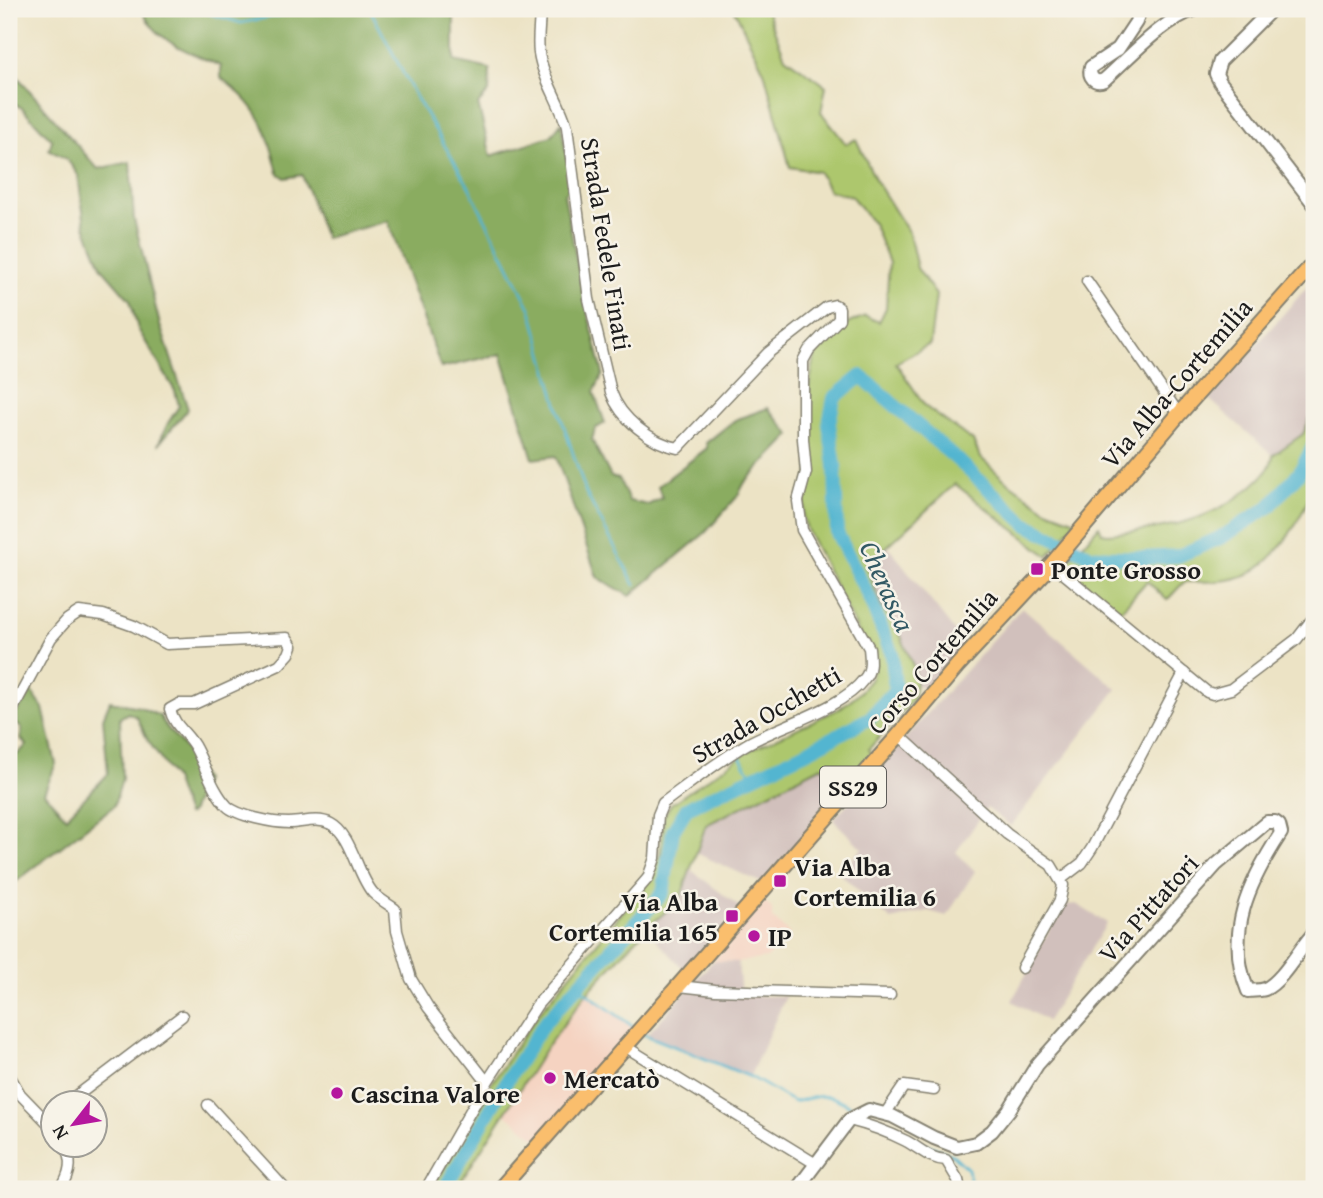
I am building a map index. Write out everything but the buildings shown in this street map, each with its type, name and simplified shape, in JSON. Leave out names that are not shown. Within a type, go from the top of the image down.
[{"type":"main road","name":"Via Alba-Cortemilia","points":[[1053,562],[1179,414],[1314,263]]},
{"type":"main road","name":"Corso Cortemilia","points":[[500,1189],[958,665],[1053,562]]},
{"type":"street","name":"Strada Fedele Finati","points":[[540,9],[539,52],[542,66],[562,107],[567,127],[589,299],[611,392],[616,404],[626,416],[654,440],[678,448],[768,353],[827,307],[837,306]]},
{"type":"street","points":[[1140,9],[1136,22],[1118,49],[1091,67],[1093,79],[1104,80],[1153,36],[1187,11],[1197,9]]},
{"type":"street","points":[[1272,9],[1220,61],[1216,74],[1314,204]]},
{"type":"street","points":[[1087,281],[1179,414]]},
{"type":"street","name":"Strada Occhetti","points":[[426,1189],[487,1083],[537,1005],[648,878],[655,858],[658,815],[663,803],[747,744],[830,705],[865,679],[870,668],[869,648],[803,530],[799,516],[798,501],[806,472],[803,439],[803,361],[808,350],[839,319],[837,306]]},
{"type":"street","points":[[1053,562],[1184,673],[1213,694],[1231,689],[1297,639],[1314,617]]},
{"type":"street","points":[[10,714],[51,638],[67,620],[79,612],[103,615],[134,626],[167,644],[287,638],[292,646],[279,665],[194,704],[179,704],[170,709],[172,720],[194,745],[220,798],[229,809],[269,821],[289,823],[312,820],[332,825],[347,842],[373,893],[395,909],[397,931],[411,979],[428,1007],[487,1083]]},
{"type":"street","points":[[1061,879],[1082,863],[1092,848],[1184,673]]},
{"type":"street","points":[[899,735],[1007,834],[1045,859],[1061,879],[1063,889],[1060,901],[1022,968]]},
{"type":"street","name":"Via Pittatori","points":[[858,1115],[885,1114],[957,1147],[976,1143],[1001,1120],[1037,1065],[1216,865],[1267,822],[1279,825],[1281,833],[1264,859],[1243,908],[1238,942],[1240,971],[1248,991],[1266,989],[1282,974],[1314,933]]},
{"type":"street","points":[[679,986],[890,995]]},
{"type":"street","points":[[85,1090],[183,1016]]},
{"type":"street","points":[[639,1031],[816,1164]]},
{"type":"street","points":[[9,1075],[20,1094],[38,1110]]},
{"type":"street","points":[[885,1114],[904,1086],[934,1090]]},
{"type":"street","points":[[208,1105],[285,1189]]},
{"type":"street","points":[[797,1189],[858,1115],[933,1159],[946,1160],[958,1180],[960,1189]]},
{"type":"street","points":[[61,1189],[70,1175],[69,1160]]},
{"type":"shaded area","points":[[1314,279],[1314,410],[1303,434],[1273,455],[1209,399]]},
{"type":"shaded area","points":[[888,546],[967,647],[927,693],[916,683],[914,668],[896,625],[882,608],[867,566]]},
{"type":"shaded area","points":[[1022,607],[1117,689],[1011,826],[987,808],[956,852],[975,871],[947,916],[928,911],[891,920],[839,873],[862,848],[833,820]]},
{"type":"shaded area","points":[[822,765],[843,790],[762,883],[696,853],[706,825]]},
{"type":"shaded area","points":[[691,870],[741,908],[684,969],[646,929],[680,899]]},
{"type":"shaded area","points":[[765,902],[772,909],[772,918],[790,934],[767,958],[738,962],[713,961]]},
{"type":"shaded area","points":[[1076,904],[1107,923],[1047,1021],[1012,1001],[1062,906]]},
{"type":"shaded area","points":[[713,961],[738,962],[741,996],[786,996],[749,1078],[646,1036]]},
{"type":"shaded area","points":[[587,993],[634,1029],[538,1140],[505,1113],[546,1048]]},
{"type":"green space","points":[[141,9],[450,9],[454,17],[454,61],[490,69],[489,92],[478,104],[491,156],[551,136],[561,123],[572,187],[564,194],[582,289],[603,374],[594,392],[605,423],[595,429],[592,440],[611,477],[619,479],[629,501],[648,505],[662,498],[658,486],[707,448],[706,443],[735,420],[768,408],[791,435],[745,482],[737,497],[705,533],[630,596],[597,577],[556,456],[533,459],[501,354],[441,368],[388,221],[325,238],[302,175],[285,178],[278,173],[260,119],[245,99],[221,78],[221,66],[186,51],[165,38],[156,31]]},
{"type":"green space","points":[[734,9],[766,9],[785,57],[826,86],[821,112],[846,144],[856,139],[875,179],[909,233],[917,268],[936,295],[930,344],[896,363],[926,407],[973,441],[981,458],[1005,480],[1047,510],[1076,521],[1048,556],[955,484],[867,565],[882,608],[896,624],[914,668],[916,683],[913,700],[869,749],[872,756],[843,790],[822,766],[706,825],[680,899],[646,929],[587,993],[546,1048],[456,1189],[431,1189],[484,1100],[487,1090],[537,1015],[649,880],[660,855],[664,816],[671,804],[748,751],[839,709],[871,679],[875,665],[803,517],[809,472],[809,387],[815,356],[842,326],[865,316],[879,322],[886,308],[889,263],[874,225],[851,196],[829,191],[819,172],[790,167],[764,71]]},
{"type":"green space","points":[[9,67],[98,169],[130,162],[134,219],[160,325],[188,409],[158,445],[179,406],[175,391],[138,329],[130,300],[102,268],[85,226],[78,175],[67,159],[49,150],[52,140],[22,108],[9,100]]},
{"type":"green space","points":[[1314,410],[1316,465],[1305,506],[1280,547],[1248,574],[1233,579],[1184,582],[1167,600],[1147,581],[1121,610],[1114,610],[1062,568],[1099,526],[1102,533],[1108,534],[1148,530],[1202,516],[1236,498],[1262,476],[1271,464],[1273,455],[1303,434]]},
{"type":"green space","points":[[31,691],[43,708],[56,764],[44,793],[66,817],[108,774],[103,718],[110,701],[139,707],[160,716],[189,753],[204,780],[191,813],[187,815],[174,779],[147,739],[137,717],[128,713],[120,718],[122,779],[114,806],[9,887],[9,762],[27,745],[21,739],[22,728],[17,724],[16,714]]},
{"type":"waterway","points":[[194,9],[241,23],[311,9]]},
{"type":"waterway","points":[[370,9],[413,92],[468,185],[531,310],[560,414],[586,493],[635,585]]},
{"type":"waterway","name":"Cherasca","points":[[444,1189],[511,1074],[545,1022],[663,893],[673,831],[687,808],[804,753],[870,718],[895,690],[892,654],[868,595],[837,533],[835,465],[829,424],[834,398],[861,376],[1026,524],[1091,556],[1178,556],[1222,537],[1269,507],[1299,473],[1314,445]]},
{"type":"waterway","points":[[738,753],[753,778]]},
{"type":"waterway","points":[[575,990],[585,992],[635,1028]]},
{"type":"waterway","points":[[643,1034],[751,1077],[794,1102],[827,1096],[857,1110]]},
{"type":"waterway","points":[[866,1116],[894,1130]]},
{"type":"waterway","points":[[907,1136],[954,1156],[968,1169],[972,1189]]},
{"type":"place","name":"Ponte Grosso","points":[[1037,569]]},
{"type":"place","name":"Via Alba Cortemilia 6","points":[[780,881]]},
{"type":"place","name":"Via Alba Cortemilia 165","points":[[732,916]]},
{"type":"place","name":"IP","points":[[754,936]]},
{"type":"place","name":"Mercatò","points":[[550,1078]]},
{"type":"place","name":"Cascina Valore","points":[[337,1093]]}]
